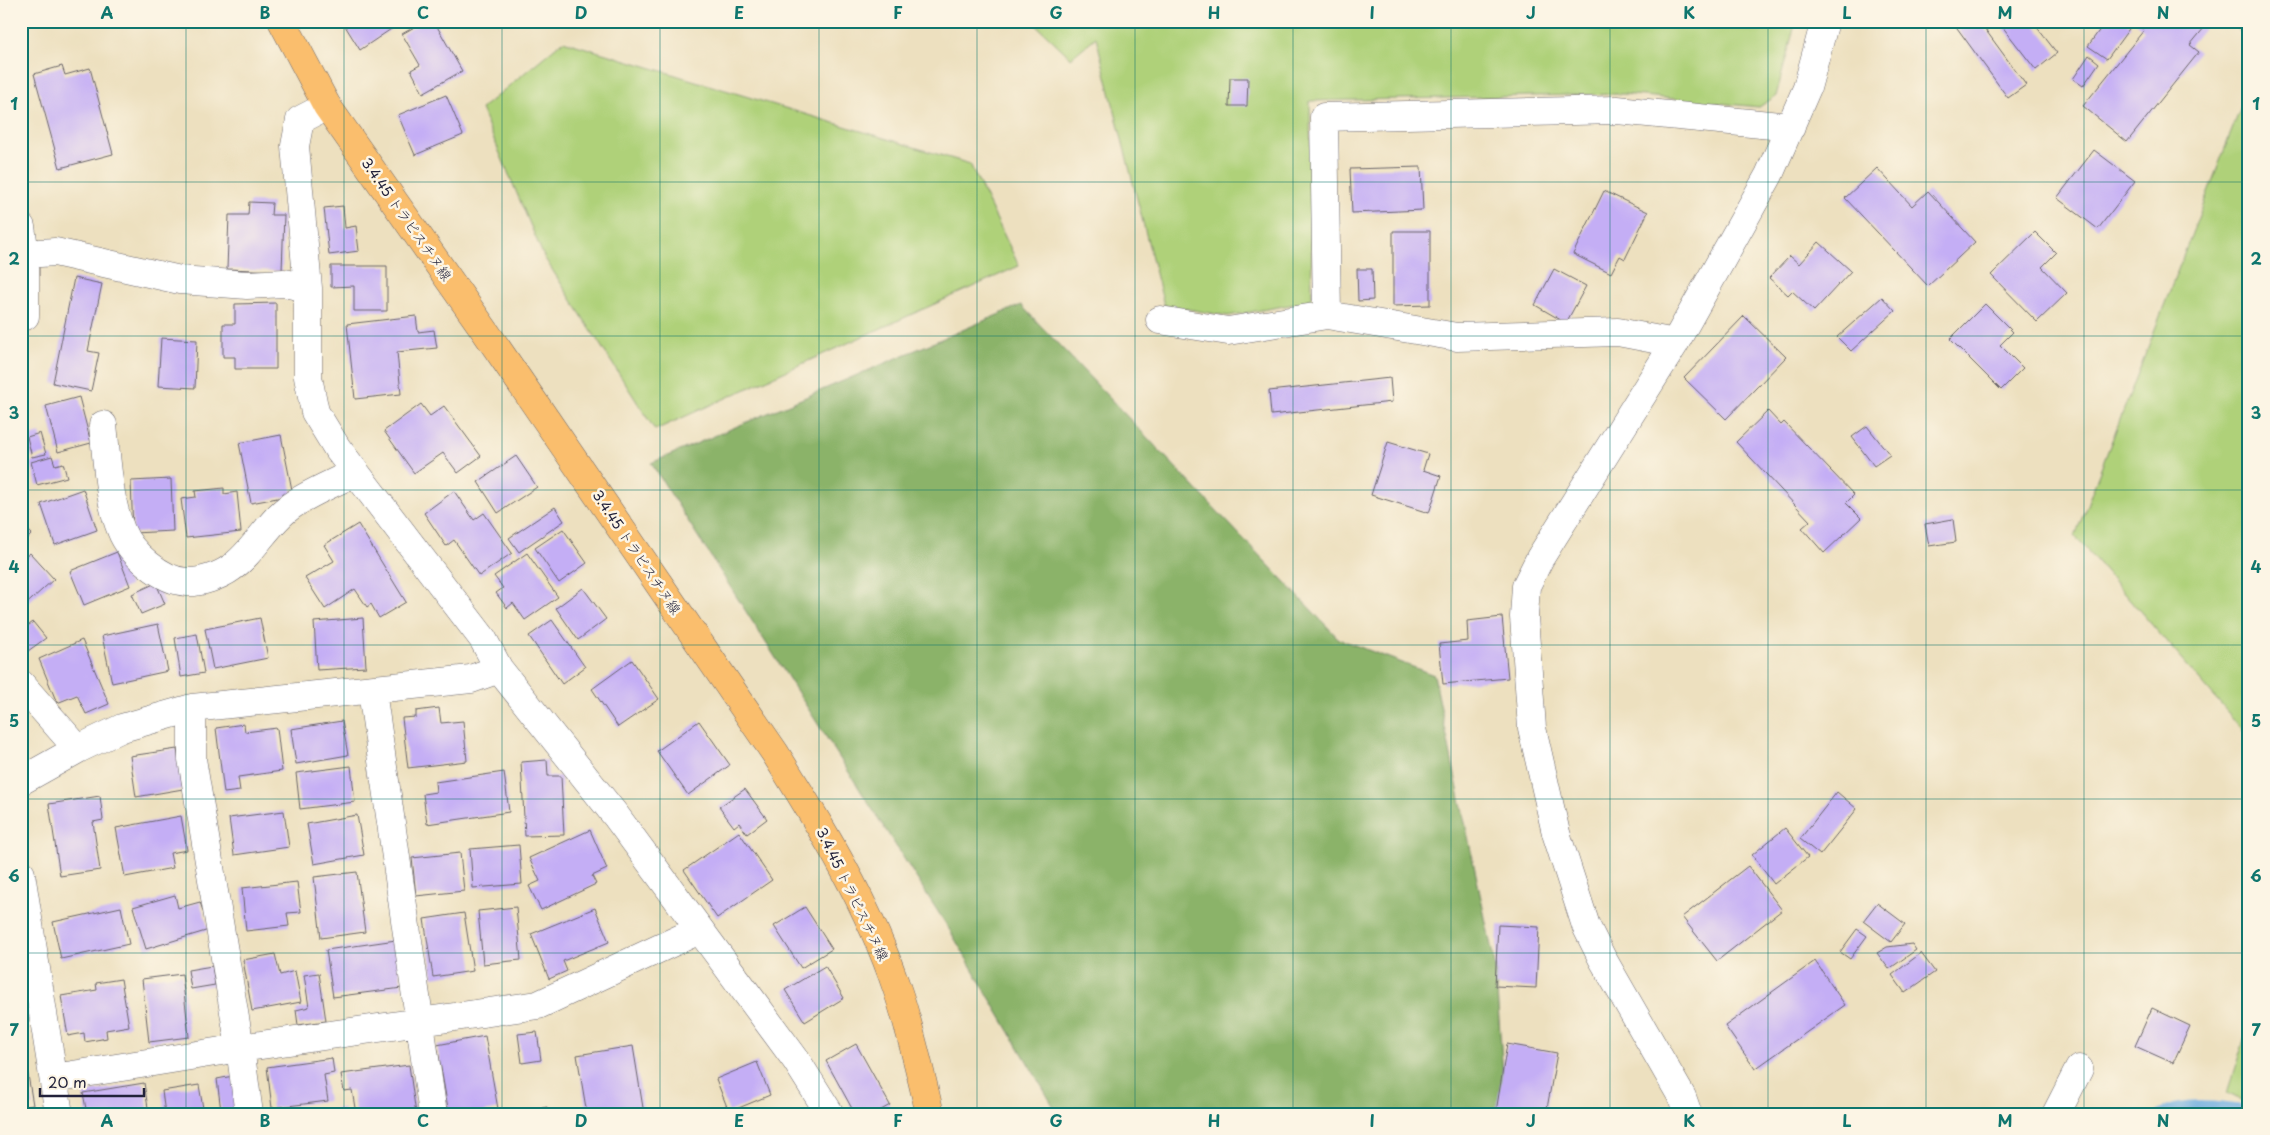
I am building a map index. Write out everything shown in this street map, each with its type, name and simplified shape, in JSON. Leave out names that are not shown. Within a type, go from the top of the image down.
[{"type":"main road","name":"3.4.45 トラピスチヌ線","points":[[282,21],[327,106],[489,336],[770,745],[819,822],[870,922],[897,988],[930,1114]]},
{"type":"street","points":[[1688,1114],[1682,1097],[1602,958],[1586,926],[1556,833],[1534,736],[1524,617],[1526,586],[1540,558],[1675,343],[1770,175],[1807,88],[1825,21]]},
{"type":"street","points":[[327,106],[300,120],[295,146],[308,288],[310,396],[315,412],[355,472],[483,639],[499,669],[616,816],[796,1060],[830,1114]]},
{"type":"street","points":[[1327,314],[1324,117],[1617,110],[1792,127]]},
{"type":"street","points":[[21,227],[25,254],[26,316]]},
{"type":"street","points":[[25,254],[55,252],[180,280],[248,285],[284,283],[308,288]]},
{"type":"street","points":[[1160,320],[1228,331],[1327,314],[1457,337],[1618,332],[1675,343]]},
{"type":"street","points":[[103,425],[113,498],[121,531],[132,548],[148,562],[174,579],[188,582],[204,580],[230,569],[291,506],[355,472]]},
{"type":"street","points":[[21,781],[78,749],[122,728],[192,708],[471,679],[499,669]]},
{"type":"street","points":[[21,684],[78,749]]},
{"type":"street","points":[[372,690],[433,1114]]},
{"type":"street","points":[[192,708],[192,759],[240,1048],[248,1114]]},
{"type":"street","points":[[21,874],[59,1114]]},
{"type":"street","points":[[54,1078],[240,1048],[538,1004],[699,930]]},
{"type":"street","points":[[2056,1114],[2078,1069]]},
{"type":"green space","points":[[1032,21],[1796,21],[1776,96],[1759,107],[1623,94],[1310,101],[1312,301],[1228,316],[1164,305],[1096,37],[1071,58]]},
{"type":"green space","points":[[2233,21],[2249,21],[2249,45]]},
{"type":"green space","points":[[563,41],[970,164],[1019,266],[655,430],[544,257],[481,109]]},
{"type":"green space","points":[[2249,86],[2249,737],[2075,536]]},
{"type":"green space","points":[[1021,305],[1339,639],[1434,675],[1495,965],[1506,1114],[1058,1114],[949,929],[651,463]]},
{"type":"green space","points":[[2249,1024],[2249,1104],[2227,1093]]},
{"type":"building","points":[[342,21],[403,21],[360,50]]},
{"type":"building","points":[[425,21],[434,21],[462,71],[423,93],[411,70],[420,65],[402,34]]},
{"type":"building","points":[[1952,21],[1979,21],[2026,85],[2008,98]]},
{"type":"building","points":[[1998,21],[2032,21],[2057,53],[2036,70]]},
{"type":"building","points":[[2106,21],[2124,21],[2131,26],[2107,59],[2088,46]]},
{"type":"building","points":[[2134,21],[2195,21],[2204,28],[2190,45],[2199,52],[2127,142],[2083,106],[2144,30]]},
{"type":"building","points":[[2089,55],[2099,63],[2083,86],[2073,79]]},
{"type":"building","points":[[62,66],[65,75],[90,68],[113,154],[60,168],[34,74]]},
{"type":"building","points":[[1230,78],[1248,78],[1247,106],[1229,106]]},
{"type":"building","points":[[446,95],[463,135],[415,155],[398,115]]},
{"type":"building","points":[[2094,150],[2135,181],[2098,229],[2057,198]]},
{"type":"building","points":[[1421,167],[1423,210],[1352,213],[1350,169]]},
{"type":"building","points":[[1877,168],[1912,206],[1928,191],[1975,242],[1928,286],[1845,198]]},
{"type":"building","points":[[1604,191],[1648,212],[1625,259],[1620,256],[1611,273],[1573,254]]},
{"type":"building","points":[[249,202],[272,203],[271,215],[284,215],[282,271],[227,269],[229,215],[248,215]]},
{"type":"building","points":[[343,206],[345,228],[356,226],[359,251],[329,255],[324,208]]},
{"type":"building","points":[[1393,231],[1430,231],[1430,305],[1393,306]]},
{"type":"building","points":[[2035,232],[2056,253],[2042,267],[2067,293],[2037,322],[1991,275]]},
{"type":"building","points":[[1819,242],[1851,271],[1814,311],[1792,291],[1788,295],[1769,278],[1790,256],[1799,264]]},
{"type":"building","points":[[331,266],[387,266],[387,311],[354,311],[354,286],[331,287]]},
{"type":"building","points":[[1357,269],[1372,269],[1373,300],[1358,301]]},
{"type":"building","points":[[1554,269],[1586,286],[1566,323],[1535,305]]},
{"type":"building","points":[[74,278],[102,284],[88,351],[99,353],[91,391],[53,383]]},
{"type":"building","points":[[1882,297],[1895,311],[1851,351],[1837,337]]},
{"type":"building","points":[[276,303],[276,369],[235,369],[235,357],[223,357],[223,324],[235,324],[235,304]]},
{"type":"building","points":[[1985,304],[2013,332],[2000,345],[2023,368],[2001,390],[1950,339]]},
{"type":"building","points":[[416,316],[418,332],[434,330],[437,348],[397,352],[401,394],[355,399],[347,324]]},
{"type":"building","points":[[1744,316],[1786,357],[1726,419],[1684,378]]},
{"type":"building","points":[[161,338],[197,340],[195,388],[158,386]]},
{"type":"building","points":[[1390,378],[1392,402],[1271,415],[1269,391]]},
{"type":"building","points":[[79,397],[91,443],[58,452],[46,406]]},
{"type":"building","points":[[421,404],[430,416],[444,406],[481,456],[458,473],[443,453],[414,473],[384,431]]},
{"type":"building","points":[[1768,411],[1781,425],[1784,422],[1854,495],[1846,503],[1861,518],[1824,553],[1802,528],[1810,521],[1736,442]]},
{"type":"building","points":[[1867,426],[1890,455],[1874,466],[1852,437]]},
{"type":"building","points":[[40,433],[46,454],[32,457],[27,437]]},
{"type":"building","points":[[281,435],[293,495],[251,503],[239,443]]},
{"type":"building","points":[[1388,442],[1428,454],[1423,470],[1441,476],[1429,513],[1371,495]]},
{"type":"building","points":[[52,456],[55,465],[63,463],[67,477],[37,485],[31,462]]},
{"type":"building","points":[[516,456],[537,487],[498,513],[478,482]]},
{"type":"building","points":[[171,479],[173,531],[133,533],[131,481]]},
{"type":"building","points":[[224,488],[224,494],[237,492],[241,532],[186,538],[181,499],[196,497],[195,491]]},
{"type":"building","points":[[83,489],[97,530],[55,545],[41,504]]},
{"type":"building","points":[[454,491],[474,520],[484,513],[512,553],[479,576],[454,540],[446,546],[424,513]]},
{"type":"building","points":[[555,507],[564,521],[519,552],[509,538]]},
{"type":"building","points":[[1953,519],[1956,542],[1929,546],[1925,524]]},
{"type":"building","points":[[21,523],[32,534],[21,545]]},
{"type":"building","points":[[358,524],[406,602],[379,618],[371,604],[367,607],[355,589],[325,609],[305,578],[334,561],[324,545]]},
{"type":"building","points":[[563,529],[587,563],[559,583],[535,548]]},
{"type":"building","points":[[117,552],[130,586],[84,605],[70,571]]},
{"type":"building","points":[[30,553],[54,579],[21,609],[21,561]]},
{"type":"building","points":[[527,553],[558,597],[525,620],[513,603],[507,608],[496,593],[503,588],[494,576]]},
{"type":"building","points":[[156,583],[165,604],[141,614],[132,594]]},
{"type":"building","points":[[583,588],[606,619],[578,640],[556,608]]},
{"type":"building","points":[[1502,617],[1508,678],[1443,684],[1439,644],[1468,641],[1467,621]]},
{"type":"building","points":[[260,618],[268,658],[213,669],[205,629]]},
{"type":"building","points":[[363,618],[366,667],[317,670],[314,622]]},
{"type":"building","points":[[552,620],[585,667],[562,684],[529,636]]},
{"type":"building","points":[[33,622],[46,638],[21,656],[21,631]]},
{"type":"building","points":[[158,624],[168,671],[112,683],[102,636]]},
{"type":"building","points":[[197,634],[204,673],[181,677],[175,638]]},
{"type":"building","points":[[82,640],[109,704],[86,714],[77,695],[57,703],[39,659]]},
{"type":"building","points":[[632,660],[659,699],[618,727],[592,689]]},
{"type":"building","points":[[439,708],[441,723],[463,721],[467,761],[408,768],[402,718],[416,717],[416,711]]},
{"type":"building","points":[[342,721],[348,755],[296,764],[291,729]]},
{"type":"building","points":[[699,721],[730,765],[688,795],[657,751]]},
{"type":"building","points":[[244,724],[245,732],[277,728],[282,771],[238,777],[240,791],[224,793],[216,728]]},
{"type":"building","points":[[177,749],[183,789],[136,797],[130,756]]},
{"type":"building","points":[[547,760],[548,776],[561,776],[564,835],[525,836],[521,762]]},
{"type":"building","points":[[351,766],[355,802],[300,809],[296,773]]},
{"type":"building","points":[[504,772],[509,812],[427,824],[423,794],[436,792],[435,782]]},
{"type":"building","points":[[745,789],[767,819],[747,834],[739,823],[734,827],[719,807]]},
{"type":"building","points":[[1837,792],[1857,809],[1820,855],[1800,839]]},
{"type":"building","points":[[100,796],[103,820],[93,822],[100,870],[60,876],[49,804]]},
{"type":"building","points":[[284,811],[289,847],[234,855],[229,818]]},
{"type":"building","points":[[357,815],[364,855],[314,864],[307,824]]},
{"type":"building","points":[[181,816],[187,850],[170,853],[173,868],[125,877],[116,828]]},
{"type":"building","points":[[1785,828],[1808,857],[1774,884],[1752,855]]},
{"type":"building","points":[[590,830],[607,869],[592,876],[596,884],[541,910],[529,886],[540,881],[529,858]]},
{"type":"building","points":[[739,832],[772,880],[717,918],[684,870]]},
{"type":"building","points":[[519,845],[522,884],[473,888],[470,849]]},
{"type":"building","points":[[460,853],[464,891],[416,896],[412,858]]},
{"type":"building","points":[[1748,866],[1782,910],[1717,961],[1682,917]]},
{"type":"building","points":[[357,872],[365,932],[321,938],[314,877]]},
{"type":"building","points":[[297,882],[301,912],[287,913],[289,926],[246,931],[242,888]]},
{"type":"building","points":[[175,895],[178,908],[200,902],[209,930],[146,949],[133,907]]},
{"type":"building","points":[[1877,903],[1905,924],[1891,942],[1863,921]]},
{"type":"building","points":[[121,907],[129,944],[61,959],[53,922]]},
{"type":"building","points":[[516,907],[521,960],[483,964],[478,911]]},
{"type":"building","points":[[805,907],[832,949],[801,968],[774,926]]},
{"type":"building","points":[[595,908],[609,942],[563,961],[567,971],[549,979],[531,934]]},
{"type":"building","points":[[464,913],[473,971],[433,977],[424,919]]},
{"type":"building","points":[[1498,925],[1539,927],[1536,988],[1495,986]]},
{"type":"building","points":[[1857,929],[1867,936],[1850,959],[1840,952]]},
{"type":"building","points":[[396,940],[402,988],[333,997],[326,950]]},
{"type":"building","points":[[1912,944],[1916,950],[1889,969],[1877,953],[1887,947]]},
{"type":"building","points":[[1921,953],[1935,972],[1905,993],[1892,975]]},
{"type":"building","points":[[275,954],[280,975],[295,971],[301,1002],[252,1011],[243,960]]},
{"type":"building","points":[[1815,961],[1845,1005],[1755,1069],[1725,1026]]},
{"type":"building","points":[[212,966],[215,985],[191,989],[188,970]]},
{"type":"building","points":[[825,966],[844,998],[805,1022],[785,990]]},
{"type":"building","points":[[319,973],[326,1021],[298,1025],[296,1010],[309,1007],[304,975]]},
{"type":"building","points":[[182,974],[189,1037],[149,1042],[142,979]]},
{"type":"building","points":[[121,979],[129,1026],[106,1030],[107,1038],[85,1042],[84,1033],[68,1036],[61,996],[97,990],[96,983]]},
{"type":"building","points":[[2152,1008],[2190,1026],[2173,1063],[2135,1046]]},
{"type":"building","points":[[537,1032],[541,1060],[522,1063],[518,1034]]},
{"type":"building","points":[[485,1036],[498,1109],[475,1114],[449,1114],[437,1045]]},
{"type":"building","points":[[856,1044],[890,1105],[874,1114],[855,1114],[826,1061]]},
{"type":"building","points":[[1507,1044],[1557,1053],[1546,1114],[1496,1112]]},
{"type":"building","points":[[633,1046],[644,1114],[587,1114],[577,1055]]},
{"type":"building","points":[[24,1051],[33,1105],[21,1107],[21,1052]]},
{"type":"building","points":[[332,1058],[334,1073],[324,1075],[328,1101],[272,1108],[267,1067]]},
{"type":"building","points":[[757,1062],[770,1095],[729,1112],[716,1079]]},
{"type":"building","points":[[409,1065],[416,1114],[356,1114],[352,1090],[344,1091],[341,1074]]},
{"type":"building","points":[[233,1076],[237,1109],[221,1111],[217,1079]]},
{"type":"building","points":[[144,1083],[149,1114],[87,1114],[83,1093]]},
{"type":"building","points":[[199,1085],[204,1114],[165,1114],[162,1091]]},
{"type":"building","points":[[547,1107],[548,1114],[521,1114],[521,1112]]},
{"type":"building","points":[[343,1108],[344,1114],[317,1114],[317,1111]]},
{"type":"waterway","points":[[2160,1114],[2193,1106],[2249,1111]]}]
